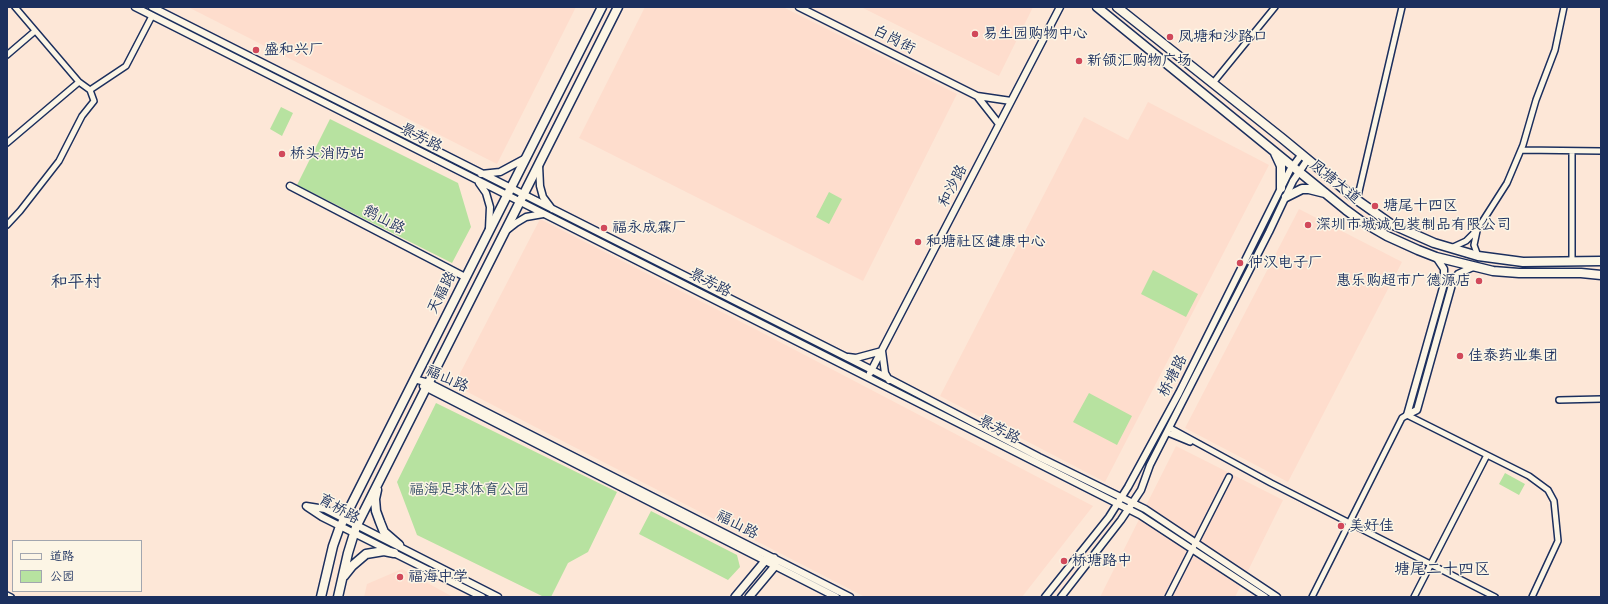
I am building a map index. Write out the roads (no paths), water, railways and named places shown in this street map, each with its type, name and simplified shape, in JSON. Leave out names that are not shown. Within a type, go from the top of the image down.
[{"type":"main road","name":"天福路","points":[[321,597],[333,546],[340,526],[602,7]]},
{"type":"main road","name":"天福路","points":[[338,597],[348,553],[357,524],[618,7]]},
{"type":"main road","name":"凤塘大道","points":[[1097,7],[1346,210],[1372,227],[1407,246],[1436,257],[1473,267],[1506,272],[1581,273],[1601,275]]},
{"type":"main road","name":"凤塘大道","points":[[1117,7],[1357,200],[1391,224],[1423,239],[1478,256],[1523,262],[1601,261]]},
{"type":"main road","points":[[1272,149],[1279,159],[1281,166],[1281,188]]},
{"type":"main road","points":[[1286,197],[1302,189],[1316,190],[1327,194]]},
{"type":"main road","points":[[380,478],[375,499],[376,511],[384,532],[398,545]]},
{"type":"main road","points":[[341,584],[352,566],[366,554],[384,551],[394,553]]},
{"type":"main road","points":[[735,597],[766,561],[774,558],[775,566],[749,597]]},
{"type":"street","points":[[7,224],[20,211],[59,161],[82,116],[94,100],[90,90],[79,82],[15,7]]},
{"type":"street","name":"景芳路","points":[[135,7],[478,181],[553,210],[872,370],[1039,457],[1122,497],[1150,512],[1277,597]]},
{"type":"street","name":"景芳路","points":[[152,7],[481,174],[508,192]]},
{"type":"street","name":"白岗街","points":[[799,7],[977,96]]},
{"type":"street","name":"和沙路","points":[[868,377],[1060,7]]},
{"type":"street","points":[[1213,84],[1275,7]]},
{"type":"street","points":[[1357,200],[1402,7]]},
{"type":"street","points":[[1450,248],[1466,241],[1477,230],[1507,183],[1555,50],[1564,7]]},
{"type":"street","points":[[90,90],[126,66],[152,16]]},
{"type":"street","points":[[7,55],[36,31]]},
{"type":"street","points":[[7,143],[79,82]]},
{"type":"street","points":[[977,96],[1011,101]]},
{"type":"street","points":[[977,96],[999,124]]},
{"type":"street","points":[[1520,150],[1601,151]]},
{"type":"street","points":[[1572,150],[1572,261]]},
{"type":"street","name":"桥塘路","points":[[1045,597],[1100,528],[1122,497],[1179,393],[1281,188],[1305,157]]},
{"type":"street","points":[[481,174],[500,172],[526,158]]},
{"type":"street","points":[[539,164],[540,186],[543,197],[553,210]]},
{"type":"street","name":"桥塘路","points":[[1061,597],[1129,510],[1141,490],[1150,465],[1286,197],[1296,168]]},
{"type":"street","points":[[478,181],[486,193],[490,207],[488,231]]},
{"type":"street","name":"鹅山路","points":[[290,186],[465,277]]},
{"type":"street","name":"景芳路","points":[[522,199],[543,214],[1146,518],[1265,597]]},
{"type":"street","points":[[504,233],[516,222],[526,217],[543,214]]},
{"type":"street","points":[[1477,230],[1474,244],[1478,256]]},
{"type":"street","points":[[1312,597],[1397,428],[1404,422],[1407,415],[1444,284],[1444,270],[1436,257]]},
{"type":"street","points":[[1407,415],[1417,410],[1452,281],[1458,274],[1473,267]]},
{"type":"street","points":[[846,357],[856,358],[882,351],[885,373],[889,380]]},
{"type":"street","name":"福山路","points":[[414,379],[836,597]]},
{"type":"street","name":"福山路","points":[[427,386],[850,597]]},
{"type":"street","points":[[1559,400],[1601,399]]},
{"type":"street","points":[[1407,415],[1530,476],[1548,490],[1554,501],[1558,541],[1532,597]]},
{"type":"street","points":[[1169,430],[1203,446],[1271,483],[1495,597]]},
{"type":"street","points":[[1414,597],[1487,455]]},
{"type":"street","points":[[1168,597],[1229,477]]},
{"type":"street","name":"育桥路","points":[[482,597],[322,517],[306,506],[325,509],[345,518],[498,597]]},
{"type":"street","points":[[7,595],[11,597]]},
{"type":"place","name":"易生园购物中心","points":[[975,34]]},
{"type":"place","name":"凤塘和沙路口","points":[[1170,37]]},
{"type":"place","name":"盛和兴厂","points":[[256,50]]},
{"type":"place","name":"新领汇购物广场","points":[[1079,61]]},
{"type":"place","name":"桥头消防站","points":[[282,154]]},
{"type":"place","name":"塘尾十四区","points":[[1375,206]]},
{"type":"place","name":"深圳市城诚包装制品有限公司","points":[[1308,225]]},
{"type":"place","name":"福永成霖厂","points":[[604,228]]},
{"type":"place","name":"和塘社区健康中心","points":[[918,242]]},
{"type":"place","name":"仲汉电子厂","points":[[1240,263]]},
{"type":"place","name":"惠乐购超市广德源店","points":[[1479,281]]},
{"type":"place","name":"佳泰药业集团","points":[[1460,356]]},
{"type":"place","name":"美好佳","points":[[1341,526]]},
{"type":"place","name":"桥塘路中","points":[[1064,561]]},
{"type":"place","name":"福海中学","points":[[400,577]]},
{"type":"district","name":"和平村","points":[[76,283]]},
{"type":"district","name":"塘尾二十四区","points":[[1442,570]]},
{"type":"park label","name":"福海足球体育公园","points":[[469,490]]}]
